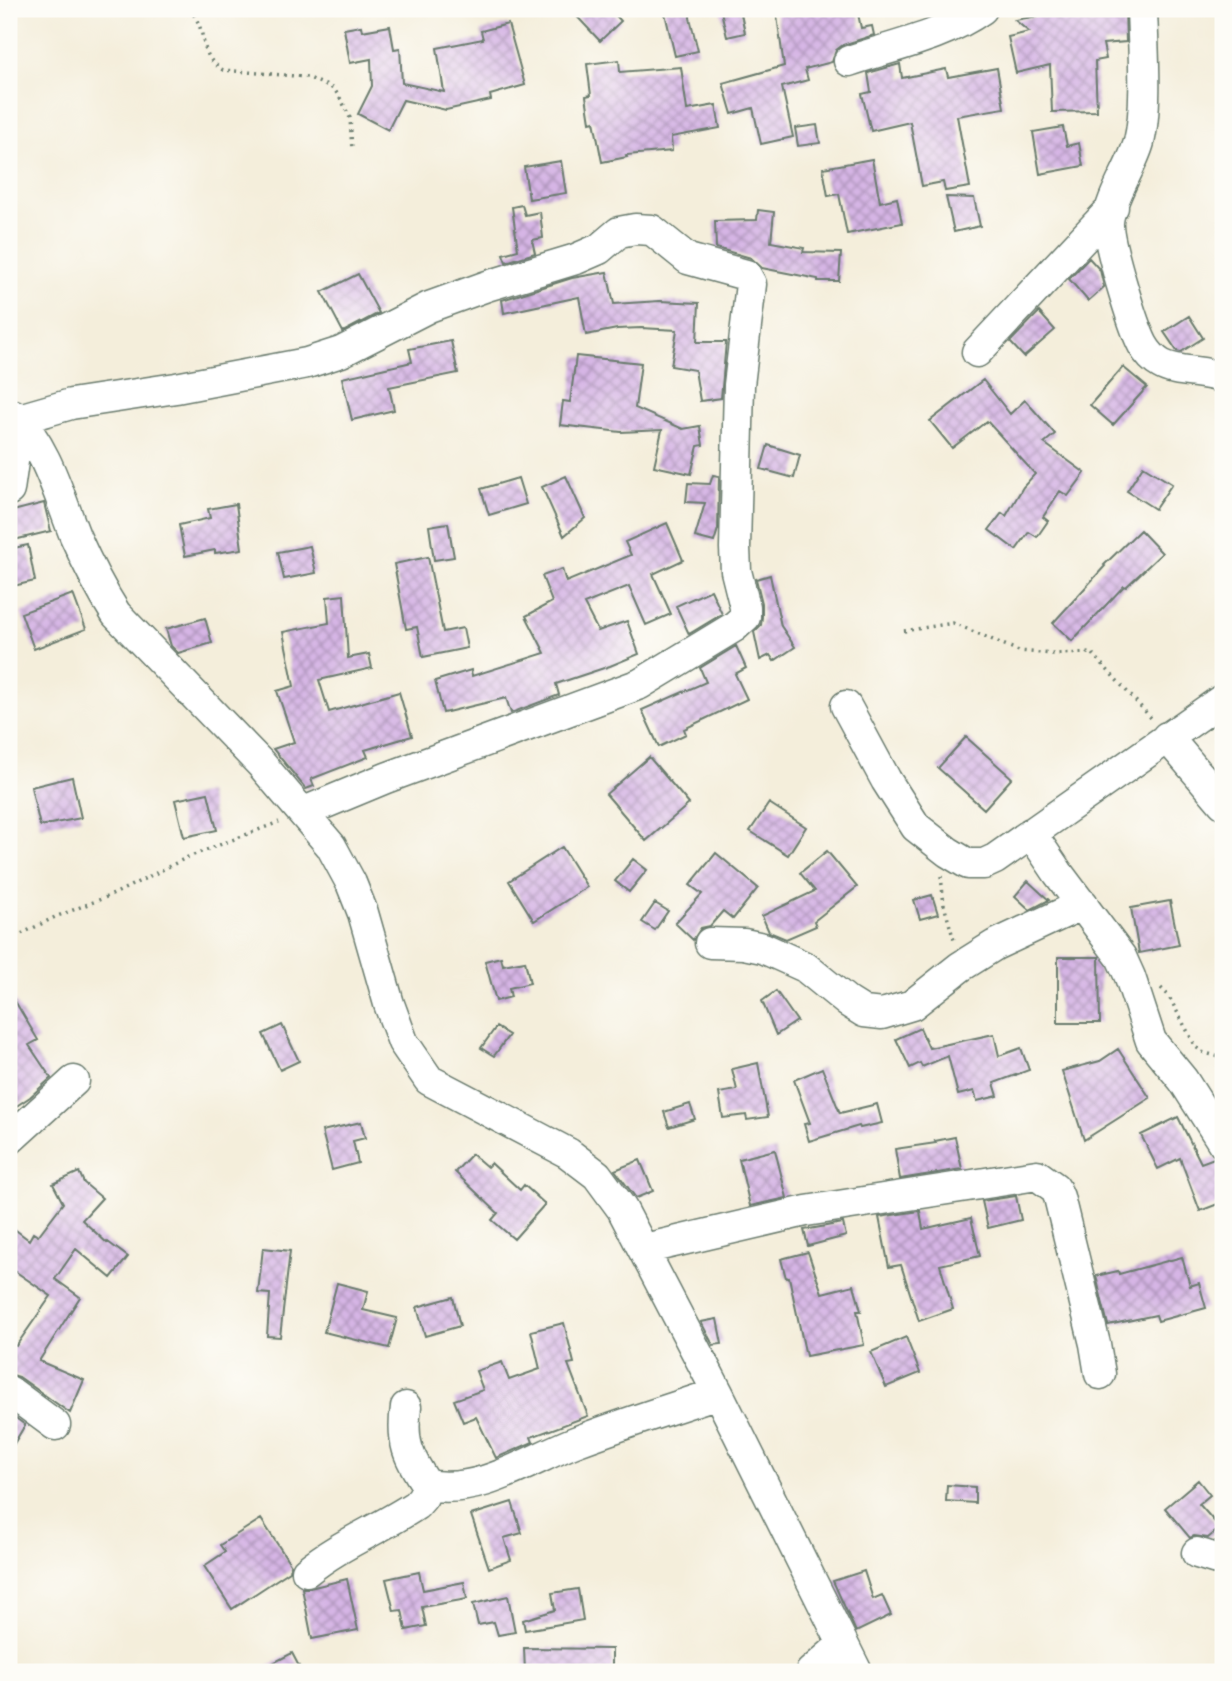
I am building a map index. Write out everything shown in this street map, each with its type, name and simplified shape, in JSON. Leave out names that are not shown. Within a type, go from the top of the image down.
[{"type":"street","points":[[849,61],[929,35],[982,9]]},
{"type":"street","points":[[1142,9],[1143,73],[1139,141],[1113,207],[1108,223],[1109,232],[1135,323],[1143,345],[1153,358],[1162,364],[1223,378]]},
{"type":"street","points":[[977,352],[1113,207]]},
{"type":"street","points":[[14,415],[307,363],[341,352],[429,307],[576,259],[599,249],[619,232],[635,229],[652,230],[688,259],[743,273],[750,279],[739,385],[735,548],[736,571],[745,617],[734,627],[640,684],[386,778],[304,812]]},
{"type":"street","points":[[9,490],[14,415]]},
{"type":"street","points":[[14,415],[47,464],[76,537],[101,591],[116,614],[304,812],[331,846],[351,883],[363,913],[389,1004],[403,1042],[429,1080],[568,1153],[597,1175],[622,1209],[718,1393],[857,1672]]},
{"type":"street","points":[[846,706],[886,780],[916,827],[968,864],[984,864],[995,859],[1223,699]]},
{"type":"street","points":[[1167,737],[1223,803]]},
{"type":"street","points":[[1031,833],[1125,966],[1151,1041],[1183,1080],[1223,1143]]},
{"type":"street","points":[[710,943],[744,944],[764,948],[805,967],[848,1003],[871,1014],[894,1011],[912,1004],[960,967],[1018,933],[1083,904]]},
{"type":"street","points":[[9,1140],[74,1080]]},
{"type":"street","points":[[644,1249],[806,1210],[1037,1175],[1055,1188],[1059,1197],[1100,1374]]},
{"type":"street","points":[[9,1391],[55,1425]]},
{"type":"street","points":[[406,1407],[404,1440],[411,1461],[427,1485],[453,1488],[487,1481],[573,1443],[718,1393]]},
{"type":"street","points":[[307,1571],[358,1536],[416,1506],[427,1485]]},
{"type":"street","points":[[811,1672],[842,1645]]},
{"type":"path","points":[[189,9],[200,22],[207,56],[212,64],[223,70],[307,77],[334,89],[350,118],[352,150]]},
{"type":"path","points":[[904,631],[953,623],[1018,651],[1092,653],[1167,737]]},
{"type":"path","points":[[9,940],[55,917],[114,894],[188,857],[304,812]]},
{"type":"path","points":[[948,852],[942,876],[944,905],[960,967]]},
{"type":"path","points":[[1155,982],[1168,995],[1196,1047],[1202,1052],[1223,1058]]},
{"type":"building","points":[[570,9],[610,9],[621,21],[600,41]]},
{"type":"building","points":[[664,9],[690,9],[698,51],[675,56]]},
{"type":"building","points":[[740,9],[745,33],[727,37],[721,11]]},
{"type":"building","points":[[776,9],[857,9],[861,28],[872,26],[874,35],[843,45],[836,50],[832,62],[805,69],[808,80],[782,87],[793,137],[761,144],[753,108],[732,114],[723,83],[784,66]]},
{"type":"building","points":[[1078,9],[1125,9],[1126,42],[1103,44],[1106,59],[1095,61],[1097,111],[1052,112],[1050,65],[1016,73],[1008,37],[1029,32],[1015,20]]},
{"type":"building","points":[[508,24],[525,85],[490,95],[491,100],[446,110],[403,100],[388,130],[358,114],[372,86],[371,59],[350,63],[344,29],[361,26],[362,31],[390,26],[394,49],[400,48],[402,83],[444,92],[437,48],[483,39],[481,31]]},
{"type":"building","points":[[619,60],[620,72],[681,67],[687,110],[716,105],[720,128],[671,137],[672,151],[626,155],[627,157],[602,162],[594,121],[590,122],[586,96],[591,95],[587,64]]},
{"type":"building","points":[[900,64],[902,78],[946,69],[948,77],[997,68],[1004,108],[957,116],[970,187],[945,191],[943,182],[922,186],[910,122],[871,131],[862,94],[871,92],[868,73]]},
{"type":"building","points":[[817,125],[820,143],[798,146],[795,128]]},
{"type":"building","points":[[1063,127],[1067,146],[1079,143],[1083,166],[1040,174],[1033,132]]},
{"type":"building","points":[[872,159],[880,202],[897,198],[902,223],[847,234],[839,194],[828,196],[823,168]]},
{"type":"building","points":[[561,161],[566,193],[529,199],[524,167]]},
{"type":"building","points":[[946,197],[974,198],[980,226],[954,232]]},
{"type":"building","points":[[522,205],[525,215],[540,212],[543,238],[532,240],[535,253],[506,262],[503,254],[518,250],[512,207]]},
{"type":"building","points":[[758,210],[774,212],[771,242],[804,248],[803,252],[841,253],[839,281],[818,281],[762,268],[751,258],[716,248],[715,221],[757,220]]},
{"type":"building","points":[[1089,258],[1100,270],[1104,287],[1088,301],[1069,279]]},
{"type":"building","points":[[607,272],[614,304],[660,301],[699,303],[697,342],[726,342],[721,398],[700,401],[695,370],[671,366],[677,330],[617,329],[586,335],[579,297],[504,313],[502,300],[572,278]]},
{"type":"building","points":[[358,274],[379,313],[343,332],[322,292]]},
{"type":"building","points":[[1039,312],[1055,330],[1024,357],[1010,342]]},
{"type":"building","points":[[1189,316],[1203,338],[1181,352],[1177,351],[1164,332]]},
{"type":"building","points":[[451,341],[458,373],[389,387],[394,410],[352,420],[342,378],[412,362],[409,349]]},
{"type":"building","points":[[576,356],[641,363],[635,408],[683,429],[700,426],[703,445],[698,446],[691,474],[654,466],[662,430],[621,432],[560,425],[563,401],[570,402]]},
{"type":"building","points":[[1123,367],[1147,387],[1113,425],[1090,405]]},
{"type":"building","points":[[983,380],[1010,414],[1025,400],[1055,434],[1044,443],[1085,473],[1068,496],[1060,491],[1043,517],[1048,521],[1037,537],[1029,532],[1016,550],[989,530],[1002,513],[1006,516],[1023,487],[1035,474],[987,421],[952,448],[930,421]]},
{"type":"building","points":[[768,445],[800,455],[794,478],[761,469]]},
{"type":"building","points":[[1143,466],[1172,484],[1155,509],[1127,491]]},
{"type":"building","points":[[713,475],[719,476],[718,529],[714,542],[695,537],[705,503],[686,502],[688,483],[710,484]]},
{"type":"building","points":[[566,476],[585,518],[564,536],[542,487]]},
{"type":"building","points":[[518,478],[526,504],[489,515],[481,489]]},
{"type":"building","points":[[44,503],[51,531],[14,540],[9,512]]},
{"type":"building","points":[[236,504],[242,549],[215,553],[215,550],[185,556],[179,525],[210,518],[208,509]]},
{"type":"building","points":[[448,523],[454,557],[434,560],[429,526]]},
{"type":"building","points":[[667,523],[683,560],[653,574],[671,614],[646,625],[629,586],[584,604],[598,631],[627,621],[639,654],[556,684],[559,695],[511,713],[506,698],[443,713],[435,681],[471,670],[472,676],[545,653],[526,616],[552,602],[542,576],[562,569],[566,582],[631,555],[625,542]]},
{"type":"building","points":[[1140,530],[1162,553],[1124,586],[1072,641],[1053,623],[1104,565]]},
{"type":"building","points":[[28,545],[35,581],[13,586],[9,569],[9,549]]},
{"type":"building","points":[[310,546],[316,573],[284,579],[278,552]]},
{"type":"building","points":[[428,557],[443,632],[463,628],[467,648],[423,657],[417,627],[406,629],[394,564]]},
{"type":"building","points":[[770,575],[781,626],[795,647],[774,661],[770,655],[760,660],[754,632],[761,625],[762,617],[762,603],[756,579]]},
{"type":"building","points":[[711,590],[722,614],[689,634],[676,606]]},
{"type":"building","points":[[73,594],[86,629],[34,649],[21,613]]},
{"type":"building","points":[[344,595],[348,658],[369,654],[372,668],[319,680],[329,712],[399,692],[412,736],[365,750],[368,757],[311,779],[314,786],[306,789],[273,749],[294,742],[277,691],[294,686],[283,632],[329,623],[327,597]]},
{"type":"building","points":[[205,618],[212,643],[178,653],[171,646],[166,629]]},
{"type":"building","points":[[736,646],[746,668],[735,674],[747,699],[684,729],[686,734],[659,747],[642,710],[706,682],[700,668]]},
{"type":"building","points":[[966,737],[1012,778],[984,809],[938,768]]},
{"type":"building","points":[[649,757],[689,804],[646,841],[606,794]]},
{"type":"building","points":[[72,777],[81,818],[40,826],[31,787]]},
{"type":"building","points":[[208,793],[217,830],[184,837],[175,800]]},
{"type":"building","points":[[769,803],[806,827],[788,855],[750,831]]},
{"type":"building","points":[[562,847],[587,887],[534,921],[509,881]]},
{"type":"building","points":[[827,851],[857,887],[814,921],[816,926],[786,939],[769,932],[762,916],[815,891],[800,873]]},
{"type":"building","points":[[716,853],[758,888],[733,919],[723,911],[710,926],[701,928],[693,940],[675,923],[702,894],[690,885]]},
{"type":"building","points":[[633,859],[647,870],[629,892],[615,881]]},
{"type":"building","points":[[1028,881],[1049,900],[1030,910],[1015,896]]},
{"type":"building","points":[[932,895],[938,914],[920,919],[914,900]]},
{"type":"building","points":[[1170,901],[1179,945],[1139,953],[1131,908]]},
{"type":"building","points":[[655,903],[668,911],[655,930],[642,922]]},
{"type":"building","points":[[501,957],[503,965],[525,961],[530,983],[509,988],[511,997],[496,1001],[485,961]]},
{"type":"building","points":[[1058,957],[1099,957],[1100,1023],[1058,1023]]},
{"type":"building","points":[[9,991],[38,1040],[29,1045],[51,1078],[9,1111]]},
{"type":"building","points":[[776,991],[797,1021],[776,1035],[762,1001]]},
{"type":"building","points":[[282,1025],[299,1061],[280,1070],[263,1034]]},
{"type":"building","points":[[496,1027],[509,1035],[494,1056],[481,1048]]},
{"type":"building","points":[[920,1028],[929,1048],[994,1034],[999,1056],[1021,1048],[1029,1070],[994,1083],[998,1096],[977,1101],[974,1091],[958,1095],[948,1056],[922,1067],[920,1063],[910,1068],[896,1039]]},
{"type":"building","points":[[1118,1049],[1150,1098],[1084,1140],[1062,1071],[1100,1061]]},
{"type":"building","points":[[758,1063],[768,1117],[747,1120],[746,1115],[723,1118],[719,1093],[737,1090],[732,1069]]},
{"type":"building","points":[[822,1068],[840,1113],[877,1104],[882,1123],[860,1128],[859,1126],[809,1141],[804,1124],[810,1123],[794,1080]]},
{"type":"building","points":[[690,1104],[695,1119],[669,1127],[664,1112]]},
{"type":"building","points":[[1178,1117],[1201,1163],[1217,1159],[1223,1177],[1223,1202],[1200,1211],[1180,1158],[1158,1169],[1141,1135]]},
{"type":"building","points":[[361,1122],[365,1138],[353,1141],[358,1163],[332,1170],[322,1131]]},
{"type":"building","points":[[955,1137],[962,1169],[900,1179],[895,1149],[936,1143],[935,1141]]},
{"type":"building","points":[[775,1150],[787,1198],[750,1206],[739,1159]]},
{"type":"building","points":[[472,1154],[487,1167],[491,1163],[520,1190],[524,1185],[545,1204],[514,1239],[492,1220],[498,1213],[455,1172]]},
{"type":"building","points":[[640,1160],[653,1191],[636,1198],[615,1170]]},
{"type":"building","points":[[79,1172],[84,1183],[102,1198],[82,1220],[107,1243],[128,1257],[111,1278],[76,1249],[55,1279],[80,1297],[39,1361],[84,1380],[70,1413],[19,1377],[9,1374],[9,1342],[16,1346],[51,1296],[9,1267],[9,1225],[29,1240],[33,1233],[38,1236],[63,1203],[53,1184]]},
{"type":"building","points":[[1016,1196],[1021,1220],[988,1228],[982,1201]]},
{"type":"building","points":[[920,1211],[923,1229],[971,1218],[980,1256],[940,1265],[953,1309],[919,1321],[901,1265],[889,1267],[879,1217]]},
{"type":"building","points":[[843,1223],[846,1236],[808,1246],[804,1230]]},
{"type":"building","points":[[263,1248],[290,1251],[280,1337],[267,1336],[270,1294],[258,1293]]},
{"type":"building","points":[[808,1252],[822,1293],[854,1285],[861,1311],[857,1311],[864,1345],[806,1356],[789,1277],[786,1278],[781,1259]]},
{"type":"building","points":[[1182,1257],[1190,1286],[1199,1283],[1206,1308],[1158,1321],[1156,1315],[1108,1325],[1096,1276],[1118,1271],[1119,1274]]},
{"type":"building","points":[[337,1283],[368,1291],[363,1310],[397,1318],[389,1348],[324,1332]]},
{"type":"building","points":[[453,1297],[460,1326],[425,1336],[417,1307]]},
{"type":"building","points":[[717,1319],[722,1344],[713,1345],[701,1322]]},
{"type":"building","points":[[564,1323],[574,1363],[568,1364],[588,1416],[531,1437],[533,1442],[496,1458],[476,1417],[463,1422],[454,1400],[483,1390],[476,1371],[502,1362],[509,1380],[540,1369],[531,1331]]},
{"type":"building","points":[[906,1337],[920,1373],[886,1387],[871,1352]]},
{"type":"building","points":[[9,1413],[25,1425],[9,1452]]},
{"type":"building","points":[[1198,1480],[1210,1495],[1199,1504],[1220,1528],[1208,1538],[1190,1538],[1165,1508]]},
{"type":"building","points":[[947,1485],[975,1487],[975,1503],[946,1501]]},
{"type":"building","points":[[512,1502],[522,1533],[504,1538],[511,1560],[489,1568],[471,1515]]},
{"type":"building","points":[[261,1519],[291,1565],[290,1571],[232,1609],[204,1566],[225,1552],[220,1545]]},
{"type":"building","points":[[864,1571],[873,1599],[882,1595],[891,1615],[856,1632],[833,1581]]},
{"type":"building","points":[[419,1572],[423,1590],[464,1582],[467,1599],[422,1607],[426,1626],[406,1630],[402,1610],[394,1611],[386,1579]]},
{"type":"building","points":[[347,1579],[358,1630],[312,1639],[302,1588]]},
{"type":"building","points":[[578,1589],[583,1620],[525,1630],[523,1620],[555,1610],[552,1593]]},
{"type":"building","points":[[508,1596],[515,1632],[498,1635],[494,1622],[478,1625],[473,1604]]},
{"type":"building","points":[[524,1648],[612,1649],[612,1672],[525,1672]]},
{"type":"building","points":[[292,1653],[302,1672],[256,1672]]}]
